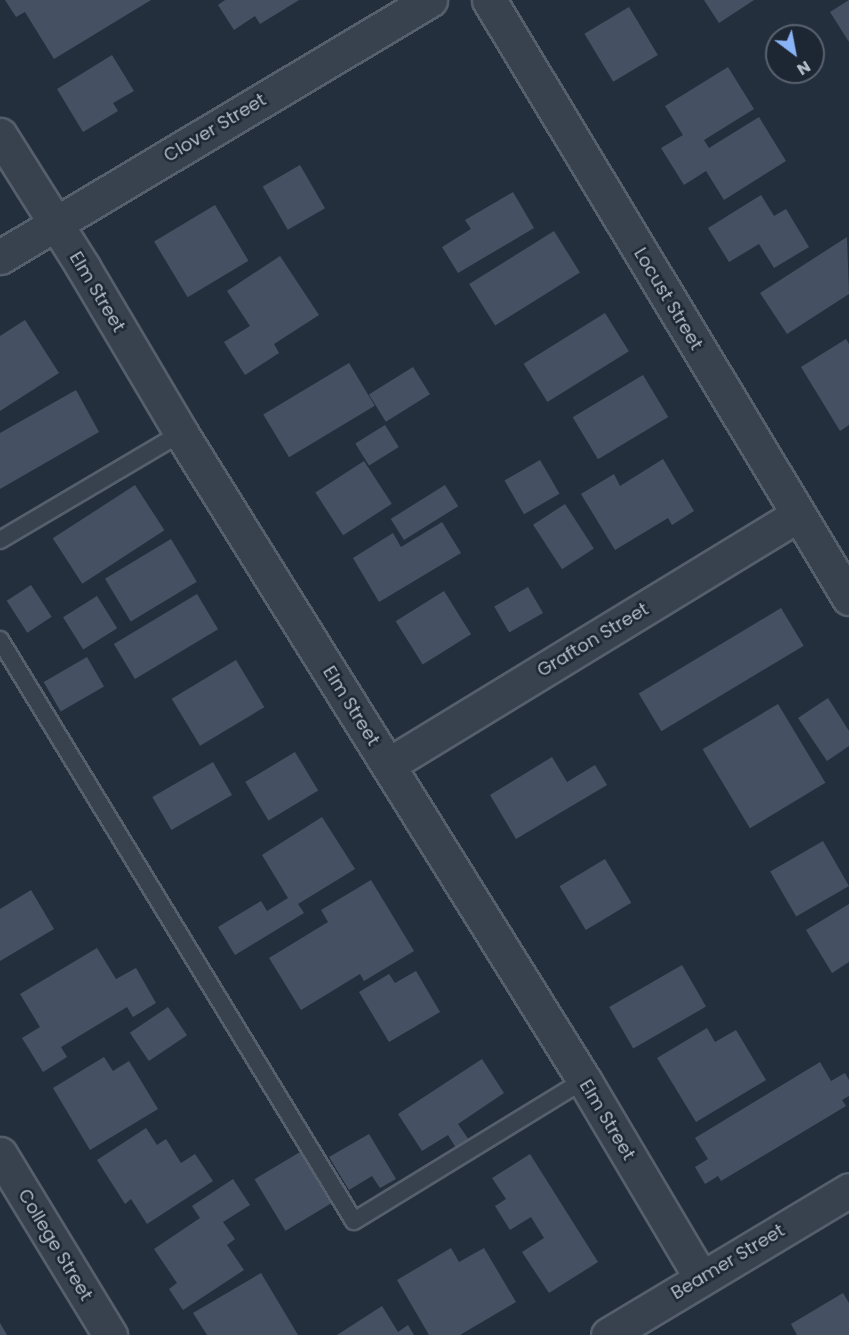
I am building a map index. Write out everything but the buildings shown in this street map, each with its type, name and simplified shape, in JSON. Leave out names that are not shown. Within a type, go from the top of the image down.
[{"type":"street","name":"Clover Street","points":[[0,256],[430,0]]},
{"type":"street","name":"Locust Street","points":[[489,0],[849,598]]},
{"type":"street","name":"Elm Street","points":[[0,135],[83,267],[181,433],[584,1080],[701,1278]]},
{"type":"street","name":"Grafton Street","points":[[388,765],[797,515]]},
{"type":"street","name":"College Street","points":[[0,1155],[110,1335]]},
{"type":"street","name":"Beamer Street","points":[[608,1335],[849,1190]]},
{"type":"lane","points":[[0,540],[181,433]]},
{"type":"lane","points":[[0,640],[354,1221],[584,1080]]}]
